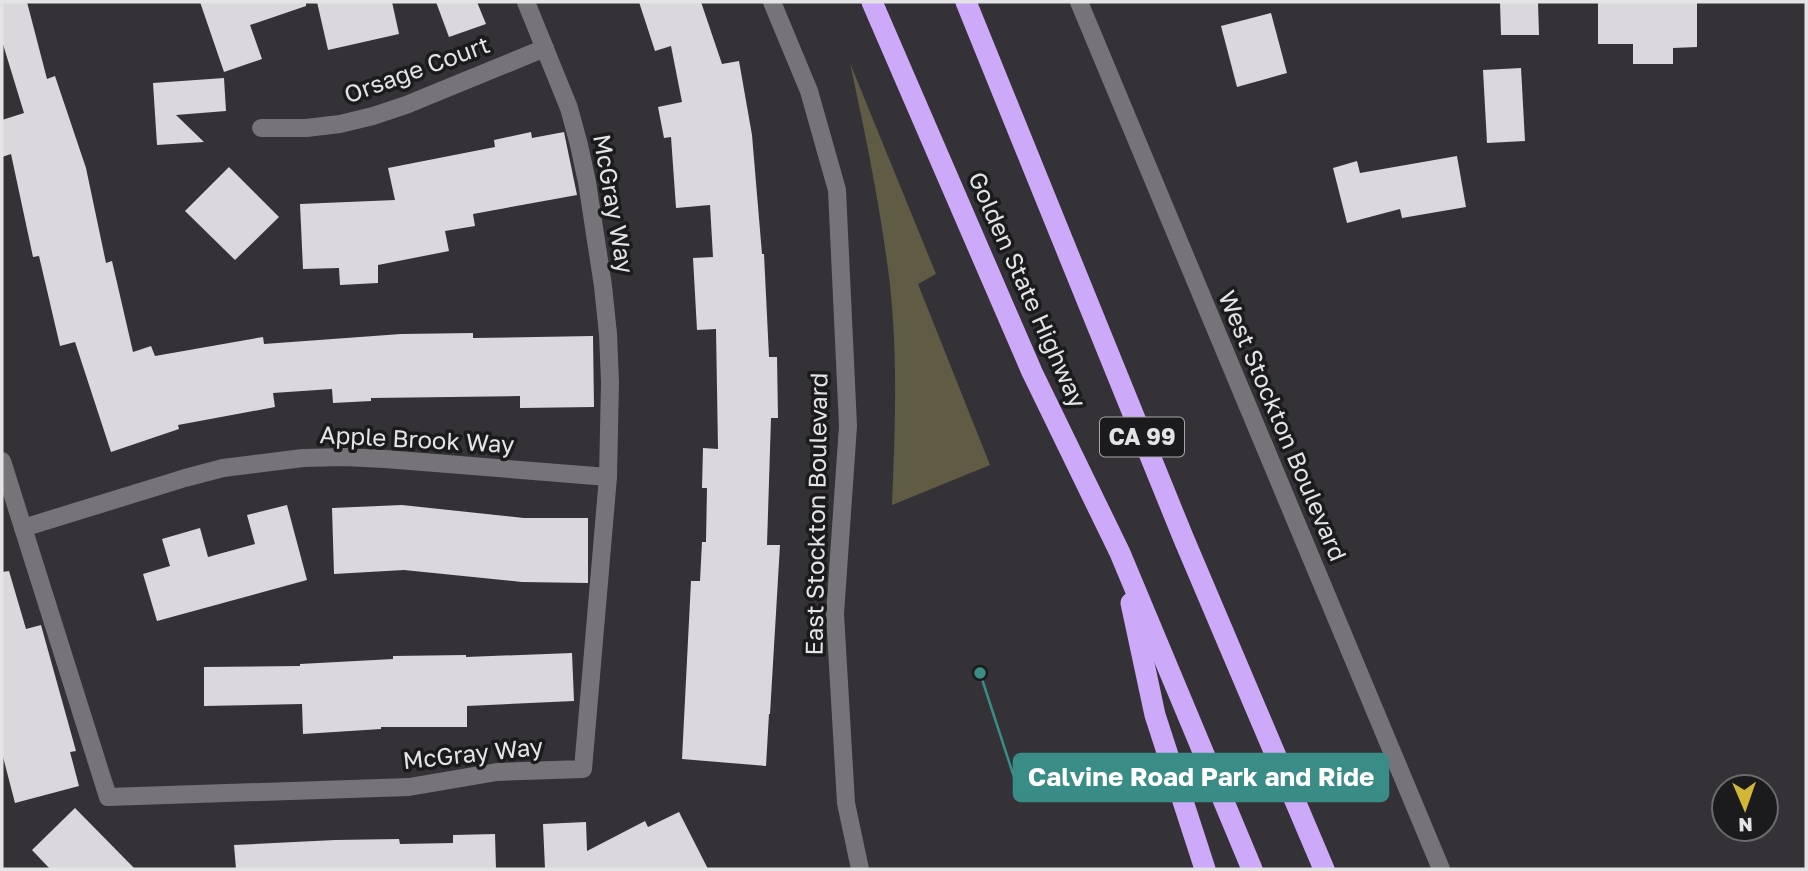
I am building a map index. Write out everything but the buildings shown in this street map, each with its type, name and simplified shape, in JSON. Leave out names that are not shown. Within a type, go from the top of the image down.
[{"type":"highway","name":"Golden State Highway","points":[[872,2],[1032,372],[1120,553],[1252,869]]},
{"type":"highway","name":"Golden State Highway","points":[[966,2],[1183,537],[1324,869]]},
{"type":"highway","points":[[1120,553],[1154,715],[1205,869]]},
{"type":"street","name":"McGray Way","points":[[2,461],[108,797],[409,787],[497,772],[583,769],[608,477],[608,334],[601,273],[579,145],[569,108],[526,2]]},
{"type":"street","name":"East Stockton Boulevard","points":[[772,2],[809,91],[838,190],[848,426],[835,614],[846,803],[860,869]]},
{"type":"street","name":"West Stockton Boulevard","points":[[1079,2],[1441,869]]},
{"type":"street","name":"Orsage Court","points":[[261,128],[306,128],[373,116],[545,48]]},
{"type":"street","name":"Apple Brook Way","points":[[23,528],[210,471],[303,458],[384,459],[608,477]]},
{"type":"shaded area","points":[[850,63],[936,274],[918,284],[990,465],[892,505],[895,423],[893,312],[873,174]]},
{"type":"place","name":"Calvine Road Park and Ride","points":[[980,673]]}]
